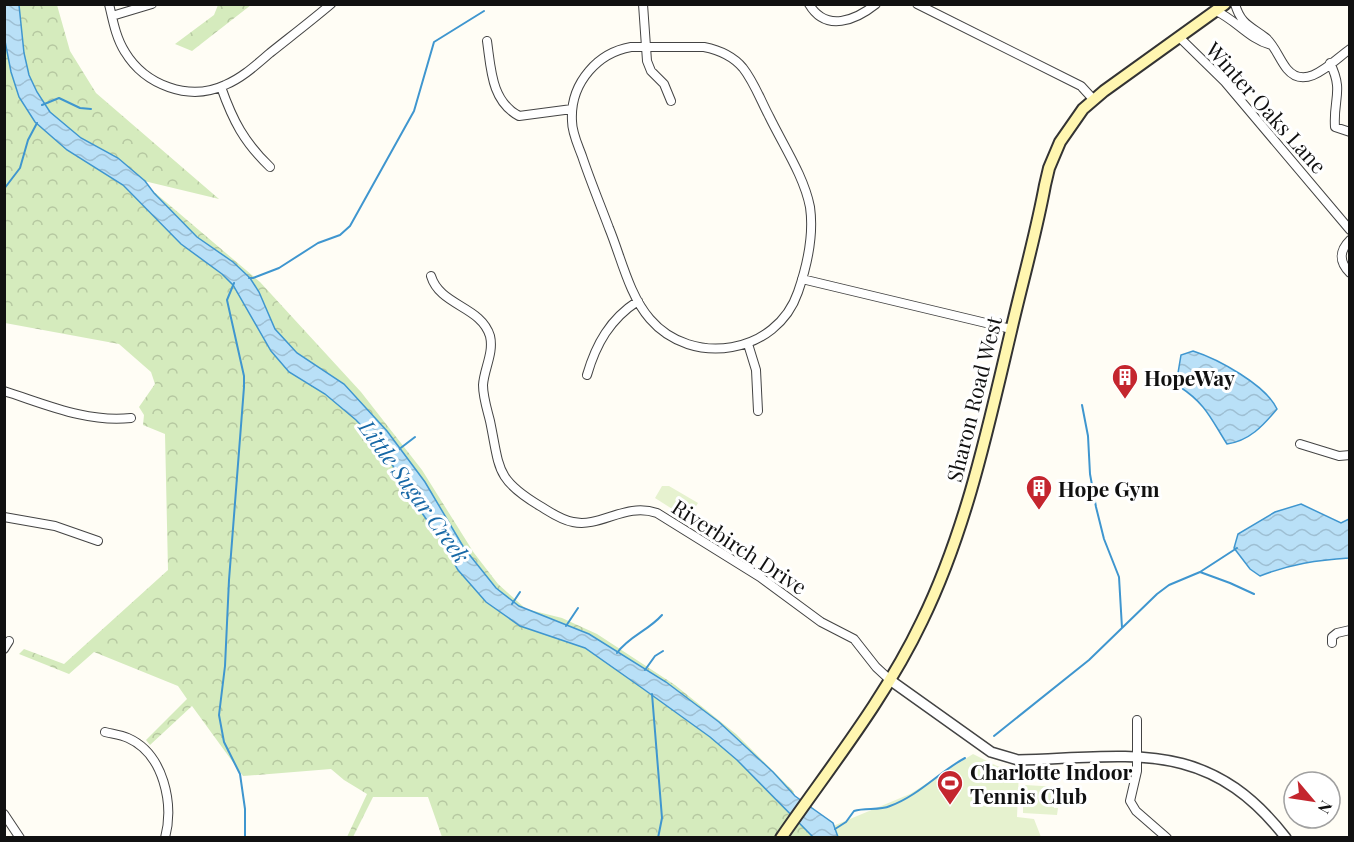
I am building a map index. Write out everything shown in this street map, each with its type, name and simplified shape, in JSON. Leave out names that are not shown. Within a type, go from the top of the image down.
[{"type":"main road","name":"Sharon Road West","points":[[781,837],[890,680],[921,623],[952,551],[987,428],[1049,168],[1060,142],[1073,120],[1094,99],[1220,8]]},
{"type":"street","points":[[109,4],[117,35],[132,62],[151,79],[162,85],[184,91],[204,91],[221,87],[238,78],[331,4]]},
{"type":"street","points":[[112,15],[152,4]]},
{"type":"street","points":[[643,4],[647,61],[651,71],[664,84],[671,101]]},
{"type":"street","points":[[809,4],[820,17],[840,22],[859,16],[876,4]]},
{"type":"street","points":[[918,4],[1081,86],[1094,99]]},
{"type":"street","points":[[1235,4],[1243,26]]},
{"type":"street","points":[[1220,8],[1227,16],[1255,34],[1266,38],[1288,70],[1298,78],[1309,77],[1350,49]]},
{"type":"street","name":"Winter Oaks Lane","points":[[1179,37],[1225,82],[1350,230]]},
{"type":"street","points":[[487,41],[496,93],[512,112],[519,116],[572,109]]},
{"type":"street","points":[[693,46],[715,50],[735,60],[749,77],[807,196],[811,223],[810,237],[796,298],[781,320],[760,338],[748,344],[720,350],[687,344],[658,328],[650,319],[638,301],[575,137],[572,126],[572,109],[581,81],[594,64],[614,52],[631,47],[647,47],[693,46]]},
{"type":"street","points":[[1330,63],[1337,77],[1339,90],[1335,127],[1350,132]]},
{"type":"street","points":[[221,87],[237,127],[256,153],[270,167]]},
{"type":"street","points":[[1350,240],[1341,252],[1341,260],[1350,273]]},
{"type":"street","name":"Riverbirch Drive","points":[[431,276],[440,294],[478,317],[489,336],[490,356],[484,377],[484,395],[497,460],[507,482],[517,491],[557,516],[572,522],[588,522],[642,509],[657,513],[760,577],[821,622],[854,639],[876,667],[890,680]]},
{"type":"street","points":[[802,279],[1011,329]]},
{"type":"street","points":[[587,375],[597,347],[606,331],[617,317],[638,301]]},
{"type":"street","points":[[748,344],[757,380],[758,411]]},
{"type":"street","points":[[4,391],[64,411],[113,420],[131,418]]},
{"type":"street","points":[[1299,444],[1339,456],[1350,455]]},
{"type":"street","points":[[4,517],[55,526],[98,541]]},
{"type":"street","points":[[1332,643],[1332,637],[1337,633],[1350,630]]},
{"type":"street","points":[[4,649],[9,641]]},
{"type":"street","points":[[890,680],[991,752],[1008,759],[1137,756],[1192,766],[1220,778],[1251,799],[1273,820],[1286,837]]},
{"type":"street","points":[[1137,720],[1137,771],[1130,801],[1132,806],[1167,837]]},
{"type":"street","points":[[105,732],[136,742],[157,767],[163,779],[169,806],[165,837]]},
{"type":"street","points":[[4,814],[20,837]]},
{"type":"green space","points":[[4,5],[57,5],[70,51],[96,93],[219,199],[140,180],[260,282],[361,392],[422,470],[474,553],[498,584],[526,609],[562,618],[597,634],[675,685],[736,734],[794,792],[791,804],[829,837],[442,837],[428,797],[373,797],[353,837],[347,837],[367,794],[331,769],[243,776],[192,706],[150,745],[146,740],[187,699],[178,686],[94,652],[69,674],[19,654],[24,649],[64,664],[168,570],[165,434],[143,425],[144,415],[139,407],[155,384],[151,372],[119,344],[5,323]]},
{"type":"green space","points":[[218,5],[251,5],[192,51],[175,44],[214,15]]},
{"type":"green space","points":[[662,486],[669,486],[698,503],[688,519],[655,498]]},
{"type":"green space","name":"Charlotte Indoor Tennis Club","points":[[973,754],[997,766],[1019,771],[1017,817],[1034,819],[1041,837],[829,838],[821,831],[910,794]]},
{"type":"green space","points":[[1025,785],[1059,787],[1059,794],[1055,794],[1054,797],[1058,798],[1058,804],[1054,804],[1054,808],[1058,808],[1057,815],[1023,813],[1023,806],[1028,807],[1028,803],[1024,803],[1024,796],[1028,796],[1029,793],[1024,792]]},
{"type":"water","name":"Little Sugar Creek","points":[[4,5],[19,5],[24,53],[29,75],[50,112],[81,138],[118,158],[145,181],[197,237],[233,262],[250,278],[259,292],[275,329],[297,353],[344,384],[387,431],[425,482],[464,548],[496,588],[519,606],[589,634],[666,682],[719,722],[773,772],[795,796],[833,823],[838,837],[813,837],[737,760],[710,737],[585,648],[520,626],[486,602],[458,570],[441,540],[373,438],[325,394],[289,372],[271,351],[233,285],[222,274],[181,244],[123,185],[67,150],[35,122],[19,97],[11,72],[5,41]]},
{"type":"water","points":[[1193,351],[1215,360],[1252,382],[1263,391],[1277,409],[1255,432],[1242,440],[1227,444],[1207,412],[1180,387],[1177,379],[1181,355]]},
{"type":"water","points":[[1301,504],[1341,523],[1349,519],[1349,558],[1304,563],[1260,576],[1250,569],[1234,548],[1238,534],[1275,512]]},
{"type":"waterway","points":[[249,278],[279,268],[318,243],[340,235],[350,226],[414,111],[434,42],[484,11]]},
{"type":"waterway","points":[[42,105],[59,98],[80,108],[91,109]]},
{"type":"waterway","points":[[4,189],[20,168],[28,140],[37,123]]},
{"type":"waterway","points":[[234,283],[227,300],[244,376],[244,387],[229,580],[225,666],[219,715],[224,742],[240,774],[245,809],[245,838]]},
{"type":"waterway","points":[[1082,405],[1096,507],[1104,539],[1119,577],[1122,628]]},
{"type":"waterway","name":"Little Sugar Creek","points":[[398,450],[415,437]]},
{"type":"waterway","points":[[994,736],[1089,660],[1157,594],[1169,585],[1200,572],[1237,548]]},
{"type":"waterway","points":[[1200,572],[1254,594]]},
{"type":"waterway","points":[[512,604],[520,592]]},
{"type":"waterway","points":[[566,626],[578,608]]},
{"type":"waterway","points":[[617,653],[627,642],[662,615]]},
{"type":"waterway","points":[[645,670],[655,656],[663,651]]},
{"type":"waterway","points":[[652,694],[662,818],[658,838]]},
{"type":"waterway","points":[[835,829],[846,822],[854,811],[877,809],[900,802],[965,758]]},
{"type":"place","name":"HopeWay","points":[[1125,400]]},
{"type":"place","name":"Hope Gym","points":[[1039,511]]},
{"type":"place","name":"Charlotte Indoor Tennis Club","points":[[950,806]]}]
